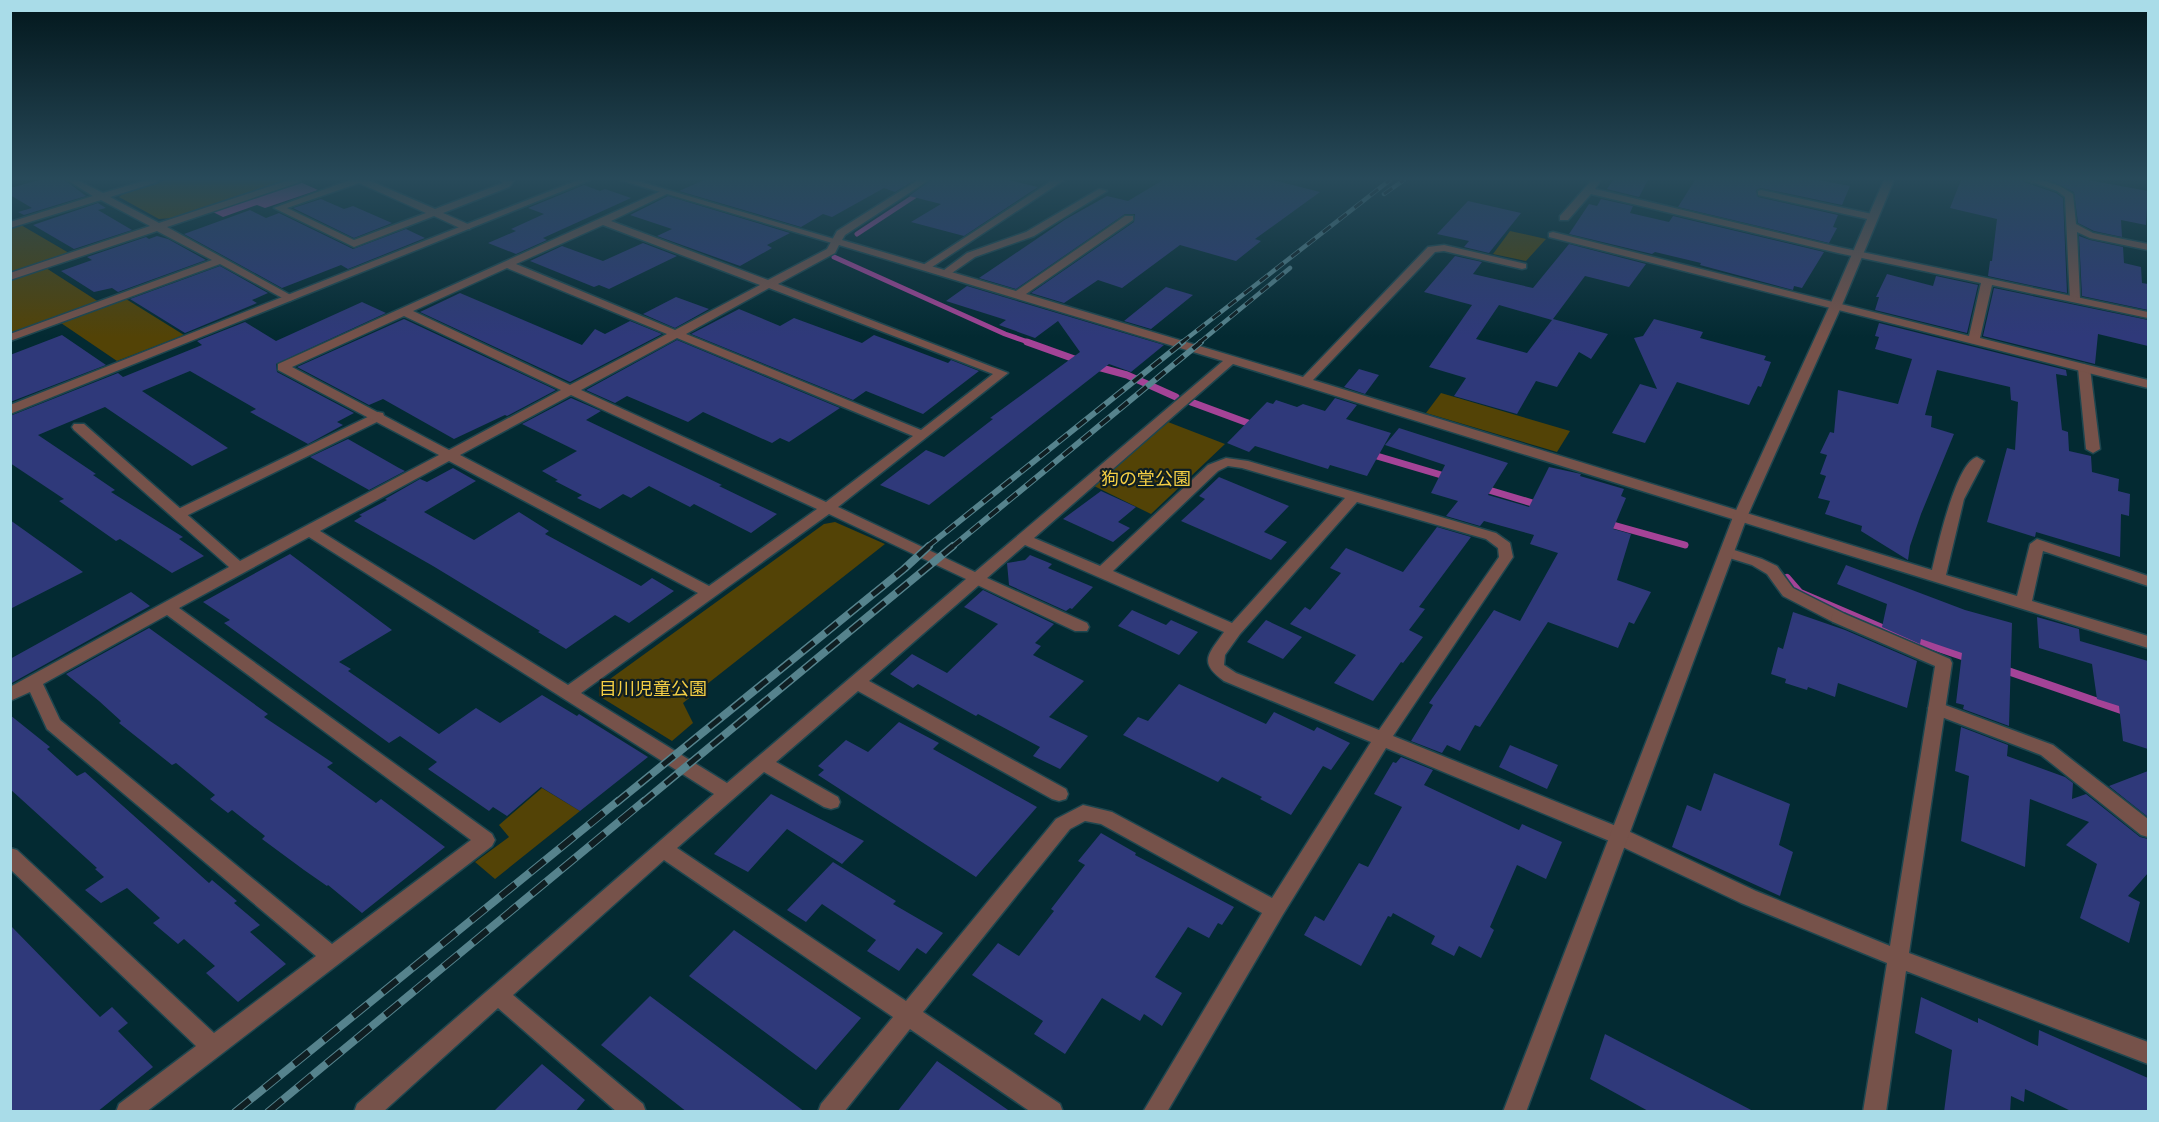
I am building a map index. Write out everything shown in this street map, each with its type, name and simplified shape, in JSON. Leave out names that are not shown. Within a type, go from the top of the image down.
[{"type":"street","points":[[10,277],[141,232]]},
{"type":"street","points":[[172,232],[290,298]]},
{"type":"street","points":[[331,232],[354,243],[382,232]]},
{"type":"street","points":[[10,410],[453,232]]},
{"type":"street","points":[[577,232],[282,367],[710,592]]},
{"type":"street","points":[[569,693],[828,508],[1002,373],[632,232]]},
{"type":"street","points":[[807,232],[1305,382],[2148,642]]},
{"type":"street","points":[[10,695],[238,568],[830,251],[842,232]]},
{"type":"street","points":[[925,267],[978,232]]},
{"type":"street","points":[[945,273],[971,255],[1033,232]]},
{"type":"street","points":[[1018,295],[1108,232]]},
{"type":"street","points":[[1768,232],[2148,315]]},
{"type":"street","points":[[1514,1112],[1740,517],[1836,306],[1866,232]]},
{"type":"street","points":[[2072,232],[2074,299]]},
{"type":"street","points":[[2085,232],[2148,247]]},
{"type":"street","points":[[1553,236],[2148,384]]},
{"type":"street","points":[[1305,382],[1432,249],[1444,248],[1522,266]]},
{"type":"street","points":[[10,338],[222,260]]},
{"type":"street","points":[[506,264],[922,435]]},
{"type":"street","points":[[1974,340],[1987,280]]},
{"type":"street","points":[[403,311],[569,391],[828,508],[1081,627]]},
{"type":"street","points":[[365,1112],[663,849],[1231,360]]},
{"type":"street","points":[[2084,368],[2093,449]]},
{"type":"street","points":[[179,514],[378,416]]},
{"type":"street","points":[[79,427],[238,568]]},
{"type":"street","points":[[1938,577],[1957,499],[1977,461]]},
{"type":"street","points":[[1102,573],[1213,468],[1226,462],[1243,464],[1491,536],[1505,546],[1506,557],[1383,738],[1275,910],[1154,1112]]},
{"type":"street","points":[[1354,497],[1234,630],[1217,654],[1215,667],[1230,677],[1619,836],[1795,918],[2148,1053]]},
{"type":"street","points":[[309,530],[729,794]]},
{"type":"street","points":[[1022,538],[1234,630]]},
{"type":"street","points":[[2023,604],[2037,544],[2148,581]]},
{"type":"street","points":[[1728,552],[1772,570],[1788,592],[1839,618],[1944,663],[1874,1112]]},
{"type":"street","points":[[127,1112],[485,840],[168,608]]},
{"type":"street","points":[[34,682],[53,723],[332,956]]},
{"type":"street","points":[[856,682],[1059,794]]},
{"type":"street","points":[[1937,708],[2047,750],[2148,829]]},
{"type":"street","points":[[763,763],[831,802]]},
{"type":"street","points":[[829,1112],[1063,825],[1083,813],[1105,818],[1275,910]]},
{"type":"street","points":[[663,849],[909,1013],[1052,1112]]},
{"type":"street","points":[[10,856],[212,1046]]},
{"type":"street","points":[[498,996],[635,1112]]},
{"type":"green space","points":[[10,232],[34,232],[69,253],[11,273]]},
{"type":"green space","points":[[1509,232],[1546,239],[1526,261],[1493,254]]},
{"type":"green space","points":[[46,268],[99,302],[11,334],[11,280]]},
{"type":"green space","points":[[126,299],[184,335],[117,361],[61,323]]},
{"type":"green space","points":[[1441,393],[1570,431],[1557,452],[1426,413]]},
{"type":"green space","name":"狗の堂公園","points":[[1168,422],[1225,444],[1151,514],[1094,486]]},
{"type":"green space","name":"目川児童公園","points":[[835,522],[885,544],[683,703],[693,723],[672,741],[599,696],[599,687],[824,524]]},
{"type":"green space","points":[[542,788],[580,811],[495,879],[475,862],[509,837],[499,825]]},
{"type":"building","points":[[46,232],[125,232],[74,249]]},
{"type":"building","points":[[319,232],[353,249],[397,232],[413,232],[425,238],[348,269],[341,265],[282,288],[184,234]]},
{"type":"building","points":[[343,232],[368,232],[354,238]]},
{"type":"building","points":[[513,232],[555,232],[543,238],[547,240],[516,254],[488,243]]},
{"type":"building","points":[[665,232],[790,233],[767,245],[772,248],[740,266],[657,236]]},
{"type":"building","points":[[950,232],[969,232],[964,236]]},
{"type":"building","points":[[1046,232],[1098,232],[1016,289],[979,278]]},
{"type":"building","points":[[1119,232],[1264,232],[1255,239],[1261,241],[1236,261],[1180,245],[1122,288],[1098,280],[1064,303],[1031,293]]},
{"type":"building","points":[[1506,232],[1489,253],[1464,247],[1469,241],[1437,234]]},
{"type":"building","points":[[1742,232],[1824,252],[1802,288],[1794,286],[1793,290],[1700,265],[1701,263],[1569,234]]},
{"type":"building","points":[[1784,232],[1835,232],[1829,243]]},
{"type":"building","points":[[1995,232],[2064,232],[2067,293],[1988,276],[1990,261],[1992,261]]},
{"type":"building","points":[[2100,232],[2122,232],[2122,237]]},
{"type":"building","points":[[157,236],[168,239],[206,260],[118,292],[112,288],[94,292],[61,271],[92,260],[87,257],[146,237],[149,239]]},
{"type":"building","points":[[2079,236],[2123,247],[2124,263],[2141,267],[2142,283],[2148,284],[2148,310],[2082,296]]},
{"type":"building","points":[[643,243],[677,256],[609,289],[599,285],[594,287],[530,261],[562,246],[603,261]]},
{"type":"building","points":[[1569,244],[1646,264],[1629,287],[1585,276],[1553,319],[1608,334],[1591,359],[1579,352],[1557,387],[1536,381],[1517,414],[1454,396],[1466,378],[1429,367],[1472,305],[1424,292],[1455,256],[1482,262],[1473,274],[1533,288]],"holes":[[[1499,305],[1552,320],[1527,353],[1476,339]]]},
{"type":"building","points":[[220,266],[268,293],[252,300],[257,303],[185,333],[130,299]]},
{"type":"building","points":[[1887,274],[1933,286],[1936,276],[1978,285],[1967,333],[1875,310],[1879,297],[1876,297]]},
{"type":"building","points":[[967,286],[1164,345],[1131,372],[1109,364],[929,505],[880,485],[926,450],[944,457],[993,419],[990,418],[1080,352],[1058,321],[1035,338],[999,325],[1006,320],[946,301]]},
{"type":"building","points":[[1166,287],[1193,295],[1151,329],[1124,321]]},
{"type":"building","points":[[1994,288],[2148,320],[2148,346],[2098,334],[2095,364],[1983,336]]},
{"type":"building","points":[[460,293],[582,345],[595,329],[605,334],[630,321],[662,334],[570,382],[420,312]]},
{"type":"building","points":[[676,297],[709,309],[675,328],[643,314]]},
{"type":"building","points":[[362,302],[386,313],[276,364],[277,372],[354,413],[337,422],[343,425],[308,444],[250,412],[256,409],[190,371],[142,391],[228,448],[192,466],[105,407],[38,435],[96,474],[93,475],[115,490],[111,492],[183,537],[179,539],[204,556],[172,573],[120,539],[116,541],[59,501],[64,499],[10,463],[10,416],[118,373],[123,377],[202,345],[197,341],[245,322],[276,341]]},
{"type":"building","points":[[739,309],[780,326],[794,318],[862,343],[874,335],[948,363],[951,360],[979,371],[923,414],[866,391],[853,400],[691,334]]},
{"type":"building","points":[[404,319],[556,390],[507,416],[454,439],[383,399],[369,405],[297,367]]},
{"type":"building","points":[[1654,319],[1703,332],[1700,338],[1766,356],[1764,360],[1771,362],[1761,387],[1758,386],[1749,405],[1677,382],[1645,443],[1612,433],[1640,384],[1657,389],[1634,338],[1643,336]]},
{"type":"building","points":[[1879,323],[2066,370],[2067,376],[2056,374],[2062,430],[2068,432],[2069,451],[2091,456],[2092,472],[2119,479],[2118,491],[2130,494],[2129,516],[2121,514],[2120,557],[2036,532],[2035,537],[1987,522],[2007,448],[2015,450],[2018,402],[2011,400],[2010,387],[1937,370],[1925,415],[1932,416],[1931,427],[1954,434],[1921,514],[1910,546],[1908,560],[1861,531],[1862,526],[1825,514],[1830,501],[1818,498],[1826,476],[1820,474],[1827,455],[1820,453],[1830,432],[1834,433],[1838,390],[1898,404],[1912,359],[1875,349],[1879,337],[1875,336]]},
{"type":"building","points":[[62,335],[106,365],[10,402],[10,355]]},
{"type":"building","points":[[677,340],[840,408],[789,442],[780,438],[772,443],[703,412],[688,422],[627,396],[615,403],[586,390]]},
{"type":"building","points":[[1359,369],[1379,375],[1365,394],[1344,387]]},
{"type":"building","points":[[571,398],[601,411],[586,420],[777,514],[751,533],[694,504],[690,507],[649,486],[631,498],[623,494],[600,509],[577,498],[582,495],[555,481],[558,480],[542,471],[577,451],[522,424]]},
{"type":"building","points":[[1335,398],[1357,405],[1346,419],[1391,433],[1367,476],[1330,465],[1328,469],[1255,446],[1249,452],[1227,443],[1267,402],[1273,404],[1276,400],[1297,407],[1303,404],[1325,411]]},
{"type":"building","points":[[1399,428],[1508,463],[1488,495],[1529,507],[1549,467],[1581,474],[1580,476],[1624,489],[1621,496],[1626,498],[1613,529],[1631,534],[1617,580],[1651,592],[1634,624],[1629,622],[1618,648],[1548,622],[1480,727],[1475,725],[1460,751],[1447,745],[1442,753],[1411,741],[1433,705],[1429,703],[1494,610],[1520,621],[1558,553],[1530,544],[1534,535],[1484,521],[1480,526],[1446,516],[1458,501],[1431,493],[1445,465],[1385,445]]},
{"type":"building","points":[[348,439],[405,471],[369,490],[310,457]]},
{"type":"building","points":[[453,468],[476,481],[424,512],[474,540],[519,512],[549,531],[545,534],[641,586],[652,578],[674,591],[629,623],[615,615],[566,649],[433,566],[354,521],[362,516],[359,515],[420,479],[427,482]]},
{"type":"building","points":[[1219,477],[1289,506],[1264,532],[1287,542],[1271,560],[1181,521],[1205,499],[1199,496]]},
{"type":"building","points":[[1101,491],[1136,507],[1118,522],[1130,528],[1113,542],[1063,519]]},
{"type":"building","points":[[10,520],[83,572],[10,609]]},
{"type":"building","points":[[1437,527],[1471,537],[1419,607],[1425,609],[1409,630],[1423,637],[1403,663],[1401,662],[1373,701],[1334,683],[1356,655],[1290,624],[1305,607],[1310,610],[1341,573],[1330,568],[1346,548],[1403,572]]},
{"type":"building","points":[[290,554],[392,630],[339,662],[351,669],[348,671],[439,734],[476,708],[500,723],[542,695],[577,716],[579,714],[648,757],[580,811],[541,787],[507,816],[493,807],[489,811],[428,769],[437,762],[400,736],[389,743],[224,623],[230,620],[203,602]]},
{"type":"building","points":[[1030,555],[1052,564],[1048,568],[1093,587],[1072,609],[1066,611],[1009,585],[1007,563],[1025,560]]},
{"type":"building","points":[[1846,565],[1965,610],[2012,623],[2009,726],[1963,709],[1964,705],[1956,703],[1962,653],[1921,639],[1920,644],[1882,627],[1887,604],[1837,584]]},
{"type":"building","points":[[983,590],[1054,624],[1035,643],[1041,646],[1033,655],[1084,681],[1049,717],[1088,736],[1060,769],[1033,756],[1040,747],[978,714],[976,716],[918,684],[913,688],[890,674],[912,654],[947,673],[998,624],[964,607]]},
{"type":"building","points":[[131,592],[150,606],[10,684],[10,659]]},
{"type":"building","points":[[1132,610],[1166,625],[1171,620],[1198,632],[1179,655],[1118,626]]},
{"type":"building","points":[[1793,612],[1845,630],[1917,661],[1907,708],[1838,683],[1835,697],[1808,687],[1807,690],[1785,683],[1786,679],[1771,674],[1778,647],[1783,649]]},
{"type":"building","points":[[2037,617],[2079,629],[2080,641],[2148,661],[2148,749],[2123,741],[2119,706],[2097,699],[2092,664],[2039,648]]},
{"type":"building","points":[[1266,620],[1302,637],[1283,659],[1247,642]]},
{"type":"building","points":[[149,628],[268,714],[264,717],[333,763],[327,767],[376,803],[381,799],[445,847],[362,913],[328,885],[262,839],[265,836],[232,810],[228,813],[210,799],[215,795],[176,763],[172,765],[119,723],[121,721],[66,674]]},
{"type":"building","points":[[1179,684],[1266,724],[1274,712],[1314,731],[1317,727],[1350,743],[1331,770],[1323,766],[1291,815],[1222,777],[1218,782],[1123,735],[1138,717],[1148,721]]},
{"type":"building","points":[[10,715],[50,747],[47,749],[77,776],[85,772],[209,883],[212,880],[237,901],[234,903],[260,925],[250,932],[286,964],[238,1002],[206,973],[215,966],[184,939],[178,944],[153,923],[160,918],[127,888],[101,903],[85,890],[104,877],[10,789]]},
{"type":"building","points":[[899,722],[939,743],[933,749],[1037,807],[976,877],[818,775],[824,770],[818,766],[846,740],[868,752]]},
{"type":"building","points":[[1961,727],[2008,745],[2007,756],[2065,777],[2073,783],[2072,799],[2086,794],[2140,837],[2148,839],[2148,873],[2128,896],[2140,902],[2129,943],[2080,918],[2097,864],[2066,845],[2089,822],[2030,799],[2025,867],[1961,841],[1969,776],[1955,771]]},
{"type":"building","points":[[1510,745],[1558,765],[1547,789],[1499,767]]},
{"type":"building","points":[[1401,757],[1433,770],[1424,785],[1519,830],[1522,824],[1562,842],[1546,879],[1517,865],[1490,927],[1494,930],[1481,958],[1459,946],[1454,956],[1431,944],[1435,936],[1393,913],[1391,917],[1388,916],[1361,966],[1304,935],[1315,916],[1324,921],[1359,863],[1368,867],[1402,807],[1374,794],[1393,762],[1396,763]]},
{"type":"building","points":[[2148,771],[2148,817],[2109,786]]},
{"type":"building","points":[[1714,773],[1790,804],[1779,845],[1793,852],[1780,896],[1672,847],[1687,805],[1701,811]]},
{"type":"building","points":[[771,794],[864,841],[842,864],[787,829],[748,872],[714,854]]},
{"type":"building","points":[[1101,833],[1136,853],[1135,855],[1234,907],[1222,925],[1218,923],[1209,938],[1188,927],[1155,977],[1182,993],[1162,1026],[1144,1014],[1140,1021],[1102,998],[1065,1054],[1034,1034],[1043,1021],[972,975],[998,943],[1019,956],[1054,911],[1051,909],[1085,865],[1078,861]]},
{"type":"building","points":[[833,862],[896,901],[893,904],[943,933],[926,954],[917,948],[899,971],[867,951],[876,940],[822,904],[806,922],[787,910]]},
{"type":"building","points":[[10,925],[100,1017],[112,1007],[128,1023],[118,1031],[153,1067],[97,1112],[10,1112]]},
{"type":"building","points":[[734,930],[861,1018],[816,1070],[689,976]]},
{"type":"building","points":[[650,996],[805,1112],[687,1112],[601,1045]]},
{"type":"building","points":[[1921,997],[1978,1023],[1978,1018],[2038,1046],[2039,1030],[2148,1078],[2148,1112],[2073,1112],[2025,1089],[2024,1102],[2011,1096],[2010,1112],[1944,1112],[1952,1050],[1915,1033]]},
{"type":"building","points":[[1605,1034],[1755,1112],[1650,1112],[1590,1079]]},
{"type":"building","points":[[937,1061],[1011,1112],[897,1112]]},
{"type":"building","points":[[542,1064],[585,1100],[575,1112],[493,1112]]},
{"type":"waterway","points":[[834,257],[1005,334],[1031,343]]},
{"type":"waterway","points":[[1027,342],[1080,361]]},
{"type":"waterway","points":[[1094,366],[1127,375],[1176,397]]},
{"type":"waterway","points":[[1191,402],[1256,426]]},
{"type":"waterway","points":[[1370,454],[1448,477]]},
{"type":"waterway","points":[[1482,488],[1539,505]]},
{"type":"waterway","points":[[1606,523],[1685,545]]},
{"type":"waterway","points":[[1787,578],[1800,593],[1891,632],[1971,659]]},
{"type":"waterway","points":[[2002,669],[2127,712]]},
{"type":"railway","points":[[1181,343],[1323,232]]},
{"type":"railway","points":[[1199,343],[1290,268]]},
{"type":"railway","points":[[927,547],[1183,342]]},
{"type":"railway","points":[[952,547],[1201,342]]},
{"type":"railway","points":[[616,803],[904,569],[929,546]]},
{"type":"railway","points":[[642,803],[953,546]]},
{"type":"railway","points":[[235,1112],[618,801]]},
{"type":"railway","points":[[268,1112],[644,801]]}]
